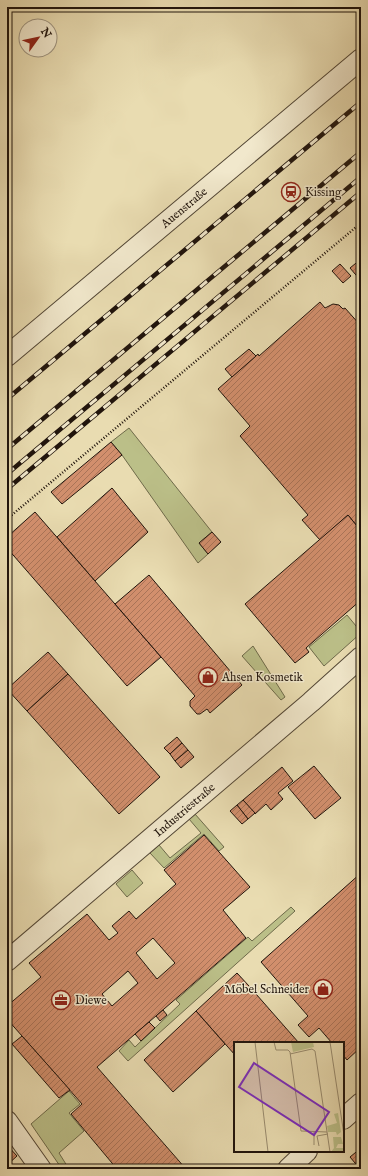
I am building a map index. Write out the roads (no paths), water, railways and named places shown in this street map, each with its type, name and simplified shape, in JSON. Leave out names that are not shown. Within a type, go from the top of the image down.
[{"type":"street","name":"Auenstraße","points":[[7,356],[361,59]]},
{"type":"street","name":"Industriestraße","points":[[7,961],[311,702],[361,657]]},
{"type":"street","points":[[344,1118],[361,1103]]},
{"type":"street","points":[[7,1121],[36,1167]]},
{"type":"street","points":[[288,1169],[306,1152]]},
{"type":"railway","points":[[7,399],[361,102]]},
{"type":"railway","points":[[7,449],[361,152]]},
{"type":"railway","points":[[7,474],[361,177]]},
{"type":"railway","points":[[7,489],[361,192]]},
{"type":"place","name":"Kissing","points":[[291,192]]},
{"type":"place","name":"Ahsen Kosmetik","points":[[208,677]]},
{"type":"place","name":"Möbel Schneider","points":[[323,989]]},
{"type":"place","name":"Diewe","points":[[61,1000]]}]
